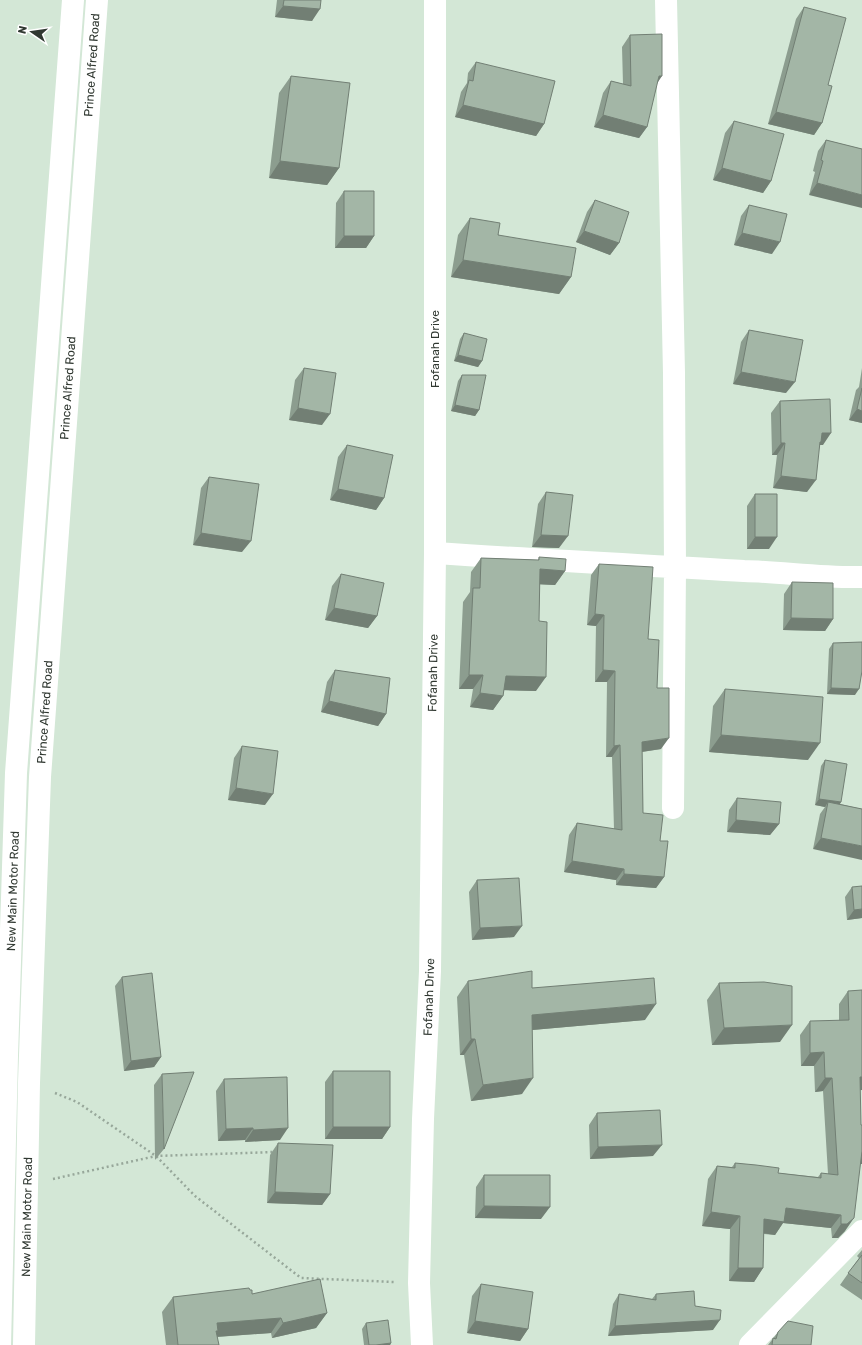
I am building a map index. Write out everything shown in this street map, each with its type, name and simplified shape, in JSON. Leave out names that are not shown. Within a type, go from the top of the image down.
[{"type":"main road","name":"Prince Alfred Road","points":[[16,774],[73,0]]},
{"type":"main road","name":"Prince Alfred Road","points":[[40,777],[97,0]]},
{"type":"main road","name":"Fofanah Drive","points":[[422,1345],[419,1283],[423,1119],[430,971],[434,553],[435,0]]},
{"type":"main road","points":[[666,0],[674,373],[675,568],[673,808]]},
{"type":"main road","points":[[434,553],[675,568],[745,570],[839,578],[862,577]]},
{"type":"main road","name":"New Main Motor Road","points":[[0,1345],[4,1056],[16,774]]},
{"type":"main road","name":"New Main Motor Road","points":[[24,1345],[28,1083],[40,777]]},
{"type":"main road","points":[[750,1345],[862,1231]]},
{"type":"path","points":[[28,1083],[77,1102],[156,1156],[195,1196],[302,1278],[419,1283]]},
{"type":"path","points":[[27,1185],[156,1156],[274,1152]]},
{"type":"building","points":[[284,0],[321,0],[320,9],[283,6]]},
{"type":"building","points":[[804,7],[846,18],[828,85],[832,86],[822,123],[776,112]]},
{"type":"building","points":[[662,34],[662,76],[659,76],[647,127],[603,115],[611,81],[631,86],[630,35]]},
{"type":"building","points":[[476,62],[555,81],[544,124],[463,105],[469,80],[473,81]]},
{"type":"building","points":[[291,76],[350,83],[339,168],[280,161]]},
{"type":"building","points":[[734,121],[784,134],[771,181],[722,168]]},
{"type":"building","points":[[826,140],[862,149],[862,195],[817,183],[823,161],[821,160]]},
{"type":"building","points":[[344,191],[374,191],[374,236],[344,236]]},
{"type":"building","points":[[595,200],[629,212],[619,243],[584,231]]},
{"type":"building","points":[[749,205],[787,214],[780,242],[742,233]]},
{"type":"building","points":[[470,218],[500,223],[498,235],[576,248],[571,277],[463,260]]},
{"type":"building","points":[[749,330],[803,340],[795,382],[741,372]]},
{"type":"building","points":[[464,333],[487,339],[482,361],[458,355]]},
{"type":"building","points":[[304,368],[336,373],[330,414],[298,408]]},
{"type":"building","points":[[462,375],[486,375],[479,410],[455,405]]},
{"type":"building","points":[[862,388],[862,411],[857,409]]},
{"type":"building","points":[[830,399],[831,433],[822,433],[816,480],[781,476],[785,443],[781,443],[780,401]]},
{"type":"building","points":[[347,445],[393,455],[384,498],[338,489]]},
{"type":"building","points":[[209,477],[259,484],[251,541],[201,533]]},
{"type":"building","points":[[546,492],[573,495],[568,536],[541,535]]},
{"type":"building","points":[[755,494],[777,494],[777,537],[755,537]]},
{"type":"building","points":[[539,557],[566,559],[565,571],[540,569],[539,621],[547,622],[546,677],[506,676],[503,696],[480,693],[483,675],[469,675],[473,588],[480,588],[481,558],[539,560]]},
{"type":"building","points":[[599,564],[653,567],[648,639],[659,640],[657,688],[669,688],[669,738],[642,742],[643,813],[663,815],[660,841],[668,841],[664,877],[624,874],[624,869],[572,861],[577,823],[622,830],[620,745],[614,746],[615,671],[603,670],[604,615],[595,614]]},
{"type":"building","points":[[341,574],[384,583],[377,616],[334,608]]},
{"type":"building","points":[[792,582],[833,583],[833,619],[791,618]]},
{"type":"building","points":[[862,642],[862,671],[859,689],[831,688],[833,643]]},
{"type":"building","points":[[335,670],[390,678],[386,714],[329,701]]},
{"type":"building","points":[[725,689],[823,697],[820,743],[721,735]]},
{"type":"building","points":[[242,746],[278,751],[273,794],[236,788]]},
{"type":"building","points":[[825,760],[847,764],[841,802],[819,799]]},
{"type":"building","points":[[737,798],[781,802],[779,824],[736,820]]},
{"type":"building","points":[[828,802],[862,809],[862,846],[821,838]]},
{"type":"building","points":[[519,878],[522,926],[480,928],[477,880]]},
{"type":"building","points":[[862,886],[862,909],[854,910],[852,887]]},
{"type":"building","points":[[532,971],[532,988],[654,978],[656,1004],[532,1015],[533,1078],[483,1085],[475,1039],[471,1039],[468,981]]},
{"type":"building","points":[[152,973],[161,1057],[131,1061],[122,977]]},
{"type":"building","points":[[764,982],[792,986],[792,1025],[724,1028],[719,983]]},
{"type":"building","points":[[862,990],[862,1077],[860,1077],[862,1151],[854,1218],[847,1224],[841,1224],[841,1215],[786,1208],[784,1222],[764,1219],[763,1268],[738,1268],[740,1216],[711,1212],[717,1166],[735,1168],[735,1163],[779,1168],[778,1173],[821,1178],[821,1173],[838,1175],[832,1078],[825,1078],[824,1052],[810,1053],[810,1021],[849,1020],[848,991]]},
{"type":"building","points":[[333,1071],[390,1071],[390,1127],[333,1127]]},
{"type":"building","points":[[194,1072],[164,1149],[162,1074]]},
{"type":"building","points":[[287,1077],[288,1128],[253,1130],[253,1128],[226,1129],[224,1079]]},
{"type":"building","points":[[660,1110],[662,1145],[598,1147],[597,1113]]},
{"type":"building","points":[[278,1143],[333,1145],[330,1194],[275,1192]]},
{"type":"building","points":[[484,1175],[550,1175],[550,1207],[484,1206]]},
{"type":"building","points":[[862,1255],[862,1283],[848,1273]]},
{"type":"building","points":[[320,1279],[327,1313],[283,1323],[281,1318],[217,1323],[218,1331],[216,1331],[219,1345],[178,1345],[173,1297],[249,1288],[252,1290],[252,1294]]},
{"type":"building","points":[[481,1284],[533,1292],[528,1329],[475,1321]]},
{"type":"building","points":[[694,1291],[695,1306],[721,1310],[720,1320],[615,1326],[619,1294],[656,1300],[656,1294]]},
{"type":"building","points":[[388,1320],[391,1343],[369,1345],[366,1323]]},
{"type":"building","points":[[788,1321],[813,1326],[811,1345],[772,1345],[773,1338],[776,1339],[778,1332]]}]
